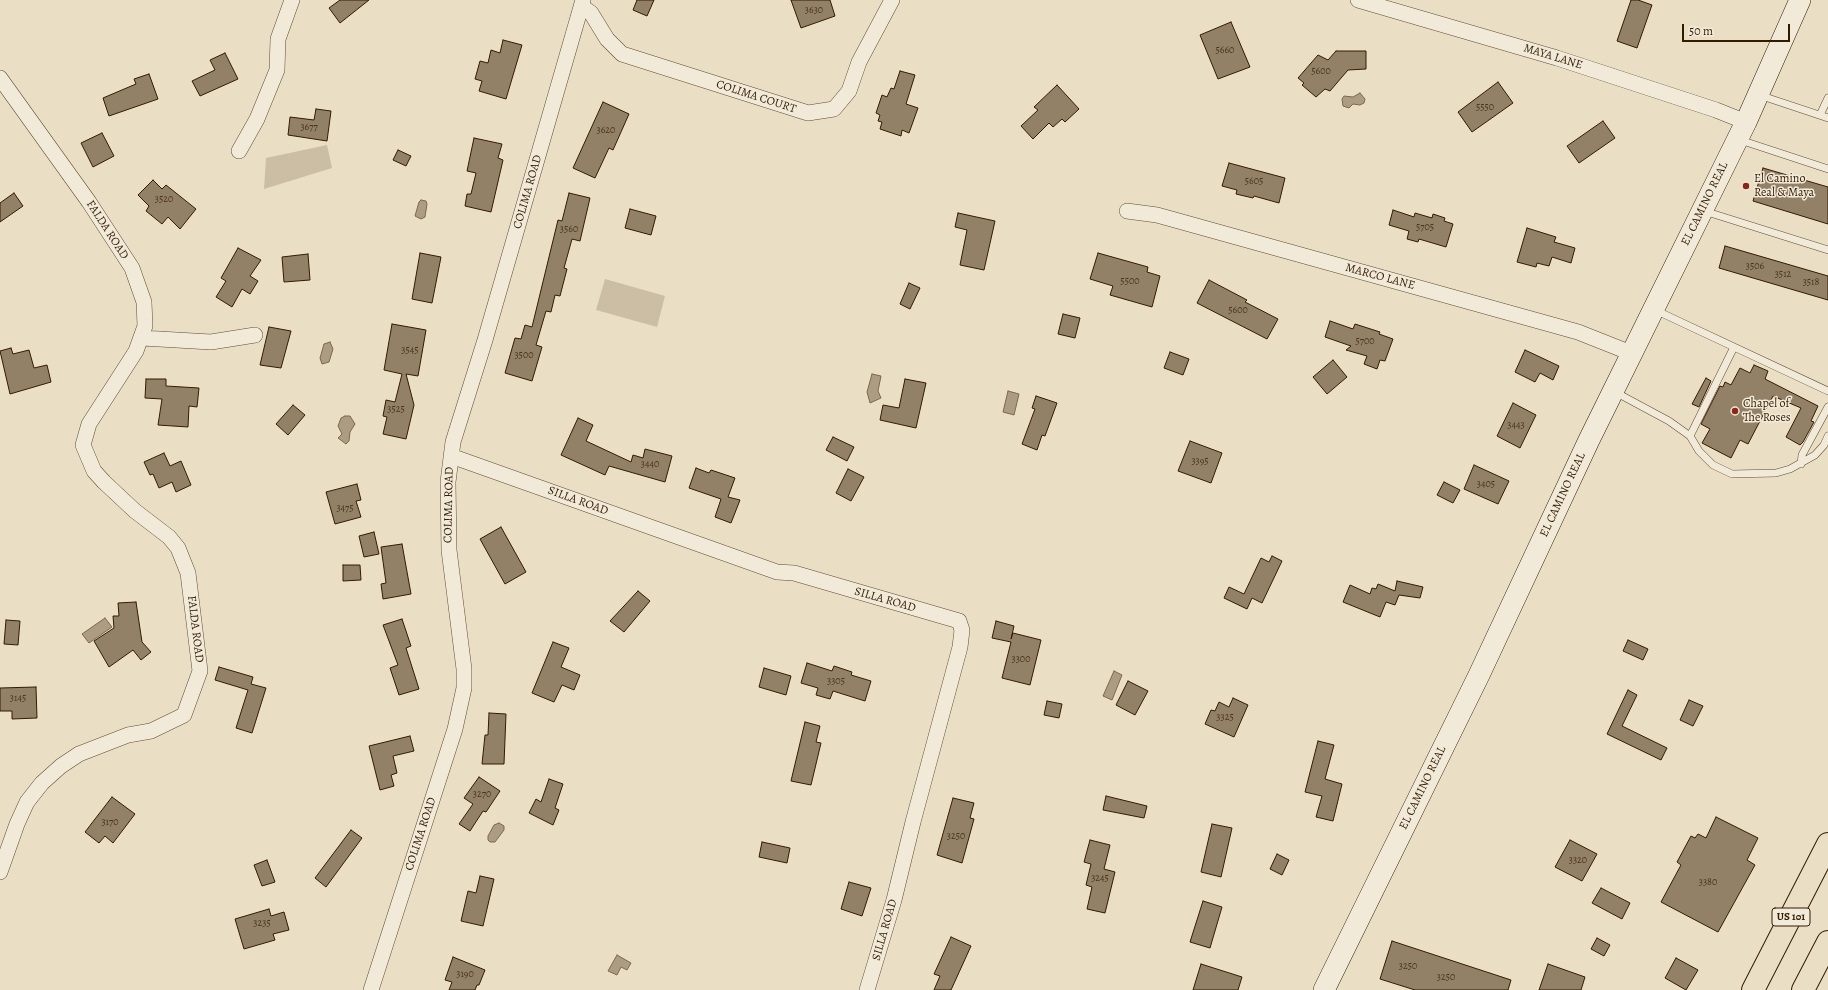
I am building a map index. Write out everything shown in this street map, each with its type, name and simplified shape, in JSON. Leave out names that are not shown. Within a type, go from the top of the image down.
[{"type":"highway","name":"US 101","points":[[1753,990],[1828,844]]},
{"type":"highway","points":[[1803,990],[1828,942]]},
{"type":"main road","name":"EL CAMINO REAL","points":[[1324,990],[1479,675],[1631,353],[1742,131],[1800,0]]},
{"type":"street","points":[[239,151],[257,119],[277,70],[278,39],[292,0]]},
{"type":"street","name":"COLIMA COURT","points":[[582,3],[591,13],[607,39],[622,54],[808,114],[834,109],[849,91],[859,62],[892,0]]},
{"type":"street","name":"MAYA LANE","points":[[1358,0],[1557,58],[1716,110],[1742,131]]},
{"type":"street","name":"COLIMA ROAD","points":[[371,990],[455,730],[464,688],[463,653],[449,550],[448,482],[453,442],[492,317],[582,3]]},
{"type":"street","name":"FALDA ROAD","points":[[0,78],[5,96],[41,133],[89,202],[132,268],[144,302],[145,326],[142,338],[136,351],[89,424],[83,445],[94,470],[104,482],[135,511],[169,537],[178,548],[188,573],[200,671],[184,715],[150,731],[128,735],[79,754],[61,766],[42,782],[24,808],[0,872]]},
{"type":"street","name":"MARCO LANE","points":[[1127,211],[1157,215],[1578,332],[1631,353]]},
{"type":"street","points":[[142,338],[211,342],[255,335]]},
{"type":"street","name":"SILLA ROAD","points":[[451,456],[777,572],[794,573],[959,621],[962,630],[960,647],[913,822],[894,900],[867,990]]},
{"type":"lane","points":[[1759,95],[1828,118]]},
{"type":"lane","points":[[1820,116],[1828,98]]},
{"type":"lane","points":[[1742,131],[1828,169]]},
{"type":"lane","points":[[1702,211],[1828,250]]},
{"type":"lane","points":[[1653,309],[1828,391]]},
{"type":"lane","points":[[1690,436],[1734,347]]},
{"type":"lane","points":[[1613,391],[1669,421],[1690,436],[1699,452],[1713,465],[1732,474],[1776,473],[1801,464],[1815,455],[1824,445],[1828,436]]},
{"type":"lane","points":[[1801,464],[1802,455],[1828,408]]},
{"type":"shaded area","points":[[1360,93],[1365,99],[1364,103],[1360,105],[1353,104],[1349,108],[1343,106],[1342,99],[1344,96],[1353,97]]},
{"type":"shaded area","points":[[327,145],[332,168],[264,189],[266,158]]},
{"type":"shaded area","points":[[421,200],[426,201],[427,204],[425,217],[421,219],[415,216]]},
{"type":"shaded area","points":[[605,279],[665,296],[657,327],[596,310]]},
{"type":"shaded area","points":[[330,342],[333,349],[329,362],[322,364],[320,358],[324,344]]},
{"type":"shaded area","points":[[872,374],[881,376],[878,391],[881,398],[870,403],[867,392]]},
{"type":"shaded area","points":[[1008,391],[1019,394],[1014,415],[1003,412]]},
{"type":"shaded area","points":[[350,416],[355,424],[350,432],[349,441],[346,444],[338,438],[342,434],[338,426],[341,418]]},
{"type":"shaded area","points":[[105,618],[112,627],[89,643],[82,634]]},
{"type":"shaded area","points":[[1114,671],[1122,675],[1112,700],[1103,696]]},
{"type":"shaded area","points":[[499,823],[504,826],[504,830],[495,842],[490,842],[488,840],[488,836],[494,825]]},
{"type":"shaded area","points":[[617,955],[631,963],[627,970],[621,967],[617,975],[608,971]]},
{"type":"building","points":[[340,0],[369,0],[340,23],[329,8]]},
{"type":"building","points":[[637,0],[654,0],[647,16],[633,10]]},
{"type":"building","points":[[791,0],[830,0],[835,16],[801,28]]},
{"type":"building","points":[[1631,0],[1638,0],[1652,5],[1637,48],[1617,41]]},
{"type":"building","points":[[1231,22],[1250,67],[1218,79],[1200,35]]},
{"type":"building","points":[[503,40],[522,45],[506,99],[479,91],[482,81],[475,79],[480,61],[488,63],[491,50],[500,53]]},
{"type":"building","points":[[1336,51],[1366,51],[1366,69],[1348,70],[1330,91],[1325,89],[1316,97],[1302,85],[1304,83],[1298,78],[1318,55],[1328,60]]},
{"type":"building","points":[[225,53],[238,79],[200,96],[192,81],[215,70],[210,60]]},
{"type":"building","points":[[900,71],[915,75],[906,104],[918,108],[909,133],[902,130],[901,136],[880,129],[882,122],[878,121],[880,115],[876,113],[882,95],[887,97],[891,88],[894,89]]},
{"type":"building","points":[[149,74],[158,99],[109,116],[103,98],[136,84],[134,79]]},
{"type":"building","points":[[1498,82],[1513,103],[1472,132],[1458,112]]},
{"type":"building","points":[[1057,85],[1079,109],[1065,122],[1062,119],[1053,127],[1049,123],[1033,139],[1021,126],[1038,110],[1034,107]]},
{"type":"building","points":[[603,102],[629,114],[613,150],[609,148],[595,178],[573,168]]},
{"type":"building","points":[[316,109],[331,111],[327,141],[288,135],[290,117],[314,120]]},
{"type":"building","points":[[1603,121],[1615,138],[1579,163],[1567,146]]},
{"type":"building","points":[[102,133],[114,156],[93,167],[81,143]]},
{"type":"building","points":[[474,138],[502,144],[498,158],[503,160],[491,212],[465,206],[467,194],[471,194],[476,173],[467,171]]},
{"type":"building","points":[[398,150],[411,156],[406,166],[393,160]]},
{"type":"building","points":[[1229,163],[1285,178],[1279,203],[1254,196],[1253,198],[1236,194],[1237,190],[1222,186]]},
{"type":"building","points":[[1763,168],[1828,187],[1828,224],[1753,201]]},
{"type":"building","points":[[153,180],[162,189],[166,185],[196,209],[180,229],[168,217],[162,224],[146,211],[149,206],[138,195]]},
{"type":"building","points":[[14,193],[23,206],[0,222],[0,203]]},
{"type":"building","points":[[569,193],[590,198],[580,241],[572,239],[564,268],[567,269],[560,296],[555,295],[551,312],[546,311],[536,345],[542,347],[532,381],[505,373],[515,338],[521,339],[525,325],[532,327],[558,220],[562,221]]},
{"type":"building","points":[[630,209],[656,216],[651,235],[625,228]]},
{"type":"building","points":[[1393,210],[1414,217],[1415,213],[1432,218],[1433,214],[1445,218],[1444,221],[1453,224],[1446,247],[1419,239],[1418,242],[1407,239],[1409,231],[1389,225]]},
{"type":"building","points":[[958,213],[995,221],[984,270],[960,265],[967,230],[955,227]]},
{"type":"building","points":[[1527,228],[1556,237],[1554,242],[1575,248],[1571,263],[1552,257],[1549,266],[1537,263],[1536,267],[1517,262]]},
{"type":"building","points":[[1725,246],[1828,276],[1828,300],[1719,268]]},
{"type":"building","points":[[238,248],[261,260],[250,276],[258,281],[250,294],[242,289],[232,307],[216,297],[226,281],[221,278]]},
{"type":"building","points":[[420,253],[441,257],[432,303],[412,299]]},
{"type":"building","points":[[1098,253],[1148,267],[1147,272],[1160,276],[1152,307],[1110,295],[1113,286],[1090,279]]},
{"type":"building","points":[[308,254],[310,280],[284,282],[282,257]]},
{"type":"building","points":[[1209,280],[1247,300],[1245,302],[1278,319],[1267,339],[1197,303]]},
{"type":"building","points":[[909,283],[920,288],[910,309],[900,304]]},
{"type":"building","points":[[1063,314],[1080,318],[1075,338],[1058,334]]},
{"type":"building","points":[[1330,321],[1353,329],[1355,324],[1380,332],[1379,334],[1393,339],[1385,361],[1380,360],[1377,369],[1364,364],[1367,356],[1346,350],[1351,346],[1325,337]]},
{"type":"building","points":[[392,324],[426,330],[418,376],[406,374],[414,405],[406,439],[383,434],[387,417],[383,416],[386,400],[395,402],[402,374],[384,370]]},
{"type":"building","points":[[269,327],[291,331],[281,368],[260,365]]},
{"type":"building","points":[[11,348],[13,354],[29,350],[34,368],[47,365],[51,382],[10,394],[0,351]]},
{"type":"building","points":[[1525,350],[1559,366],[1553,380],[1540,373],[1535,382],[1515,372]]},
{"type":"building","points":[[1170,352],[1189,359],[1183,375],[1164,368]]},
{"type":"building","points":[[1333,360],[1347,377],[1327,394],[1313,377]]},
{"type":"building","name":"Chapel of The Roses","points":[[1754,365],[1768,371],[1765,379],[1818,406],[1811,421],[1814,422],[1800,445],[1786,437],[1801,408],[1773,396],[1748,444],[1740,440],[1731,458],[1702,443],[1710,429],[1701,424],[1720,386],[1723,387],[1725,382],[1731,385],[1740,368],[1750,373]]},
{"type":"building","points":[[1706,378],[1711,381],[1699,407],[1692,404]]},
{"type":"building","points":[[146,379],[166,379],[166,386],[199,388],[197,407],[189,406],[188,427],[158,425],[162,399],[145,398]]},
{"type":"building","points":[[905,379],[926,383],[916,428],[880,420],[883,405],[899,408]]},
{"type":"building","points":[[1036,396],[1057,403],[1045,436],[1042,435],[1037,450],[1022,444],[1035,409],[1032,408]]},
{"type":"building","points":[[1513,403],[1536,415],[1520,448],[1497,436]]},
{"type":"building","points":[[293,405],[305,415],[288,435],[276,424]]},
{"type":"building","points":[[578,418],[593,425],[586,441],[631,462],[633,455],[643,458],[645,449],[672,456],[665,482],[609,466],[605,475],[561,455]]},
{"type":"building","points":[[833,437],[854,447],[847,461],[826,450]]},
{"type":"building","points":[[1190,441],[1222,453],[1211,483],[1178,471]]},
{"type":"building","points":[[164,453],[170,466],[181,461],[191,485],[176,492],[172,482],[159,488],[153,474],[150,475],[144,462]]},
{"type":"building","points":[[1474,465],[1509,481],[1498,504],[1464,489]]},
{"type":"building","points":[[696,468],[709,473],[711,470],[735,478],[728,497],[740,500],[731,523],[715,517],[721,499],[689,488]]},
{"type":"building","points":[[848,469],[864,477],[851,501],[836,493]]},
{"type":"building","points":[[1444,482],[1460,490],[1453,503],[1437,495]]},
{"type":"building","points":[[357,484],[361,500],[356,501],[361,517],[335,524],[326,492]]},
{"type":"building","points":[[501,527],[526,572],[505,584],[480,539]]},
{"type":"building","points":[[374,532],[379,554],[364,557],[359,536]]},
{"type":"building","points":[[402,544],[411,594],[383,599],[381,584],[386,583],[381,547]]},
{"type":"building","points":[[1272,556],[1282,561],[1262,603],[1252,598],[1247,609],[1224,598],[1229,587],[1244,594],[1261,558],[1269,562]]},
{"type":"building","points":[[343,565],[360,565],[361,580],[343,581]]},
{"type":"building","points":[[1397,581],[1423,587],[1420,598],[1399,595],[1395,605],[1386,602],[1380,617],[1343,602],[1350,585],[1370,594],[1372,588],[1376,589],[1378,584],[1395,591]]},
{"type":"building","points":[[638,591],[650,601],[624,632],[610,621]]},
{"type":"building","points":[[136,602],[142,642],[151,652],[141,660],[133,650],[109,667],[94,641],[114,628],[113,616],[119,616],[118,603]]},
{"type":"building","points":[[402,619],[411,646],[406,648],[419,689],[399,695],[390,668],[398,665],[383,625]]},
{"type":"building","points":[[6,620],[20,621],[18,645],[4,644]]},
{"type":"building","points":[[996,621],[1014,626],[1011,639],[1013,633],[1041,640],[1030,685],[1002,678],[1011,642],[992,638]]},
{"type":"building","points":[[1628,640],[1648,649],[1643,660],[1623,651]]},
{"type":"building","points":[[553,642],[569,648],[561,667],[580,675],[574,690],[562,685],[554,702],[532,693]]},
{"type":"building","points":[[807,663],[832,671],[834,666],[852,672],[851,675],[871,681],[865,701],[833,691],[830,699],[816,695],[818,688],[801,683]]},
{"type":"building","points":[[219,667],[253,677],[251,684],[266,688],[252,733],[236,728],[248,690],[215,680]]},
{"type":"building","points":[[764,668],[791,676],[786,695],[759,687]]},
{"type":"building","points":[[1128,681],[1148,691],[1135,715],[1116,705]]},
{"type":"building","points":[[36,687],[37,718],[12,719],[12,711],[0,711],[0,688]]},
{"type":"building","points":[[1628,690],[1637,695],[1622,726],[1667,748],[1661,760],[1607,734]]},
{"type":"building","points":[[1233,698],[1248,705],[1234,737],[1205,724],[1211,710],[1215,711],[1219,702],[1229,707]]},
{"type":"building","points":[[1689,700],[1703,706],[1693,726],[1680,720]]},
{"type":"building","points":[[1047,701],[1062,704],[1059,718],[1044,715]]},
{"type":"building","points":[[489,713],[506,714],[504,764],[482,764],[485,735],[488,735]]},
{"type":"building","points":[[805,722],[820,726],[816,742],[821,743],[811,785],[791,781]]},
{"type":"building","points":[[410,736],[414,751],[393,756],[397,773],[391,775],[394,786],[380,790],[369,746]]},
{"type":"building","points":[[1318,741],[1334,745],[1325,779],[1342,784],[1333,821],[1316,817],[1322,796],[1305,792]]},
{"type":"building","points":[[479,777],[500,791],[486,812],[483,811],[470,831],[459,824],[473,804],[464,798]]},
{"type":"building","points":[[549,779],[563,784],[555,808],[559,810],[553,825],[529,813],[536,799],[541,802]]},
{"type":"building","points":[[1106,796],[1147,806],[1144,818],[1103,810]]},
{"type":"building","points":[[112,797],[135,814],[113,843],[105,836],[99,843],[85,832]]},
{"type":"building","points":[[953,798],[974,803],[970,818],[974,819],[962,863],[937,855]]},
{"type":"building","points":[[1716,817],[1758,838],[1747,860],[1755,865],[1718,932],[1661,902],[1681,865],[1677,862],[1691,836],[1695,838],[1698,834],[1706,838]]},
{"type":"building","points":[[1212,824],[1232,828],[1221,877],[1201,872]]},
{"type":"building","points":[[351,830],[362,838],[326,887],[315,878]]},
{"type":"building","points":[[1090,840],[1110,845],[1104,869],[1115,872],[1105,913],[1087,909],[1092,887],[1086,885],[1091,864],[1084,862]]},
{"type":"building","points":[[1570,840],[1597,854],[1582,881],[1555,867]]},
{"type":"building","points":[[762,842],[790,848],[787,863],[759,857]]},
{"type":"building","points":[[1277,854],[1289,860],[1282,875],[1270,869]]},
{"type":"building","points":[[267,860],[275,882],[262,886],[254,865]]},
{"type":"building","points":[[480,876],[494,879],[483,926],[461,921],[468,891],[476,893]]},
{"type":"building","points":[[849,882],[871,888],[862,916],[841,909]]},
{"type":"building","points":[[1601,888],[1630,903],[1622,919],[1592,903]]},
{"type":"building","points":[[1203,901],[1222,907],[1210,948],[1190,942]]},
{"type":"building","points":[[269,909],[271,916],[284,912],[289,930],[273,934],[275,940],[244,949],[235,919]]},
{"type":"building","points":[[951,937],[971,946],[951,990],[934,990],[940,976],[934,974]]},
{"type":"building","points":[[1597,938],[1610,945],[1604,956],[1591,949]]},
{"type":"building","points":[[1392,941],[1511,980],[1508,990],[1415,990],[1380,979]]},
{"type":"building","points":[[453,957],[485,970],[479,985],[477,985],[475,990],[449,990],[452,982],[445,980]]},
{"type":"building","points":[[1676,958],[1698,970],[1686,990],[1665,978]]},
{"type":"building","points":[[1201,964],[1242,977],[1238,990],[1193,990]]},
{"type":"building","points":[[1548,964],[1585,977],[1581,990],[1539,990]]},
{"type":"place","name":"El Camino Real & Maya","points":[[1746,186]]},
{"type":"place","name":"Chapel of The Roses","points":[[1735,411]]}]
